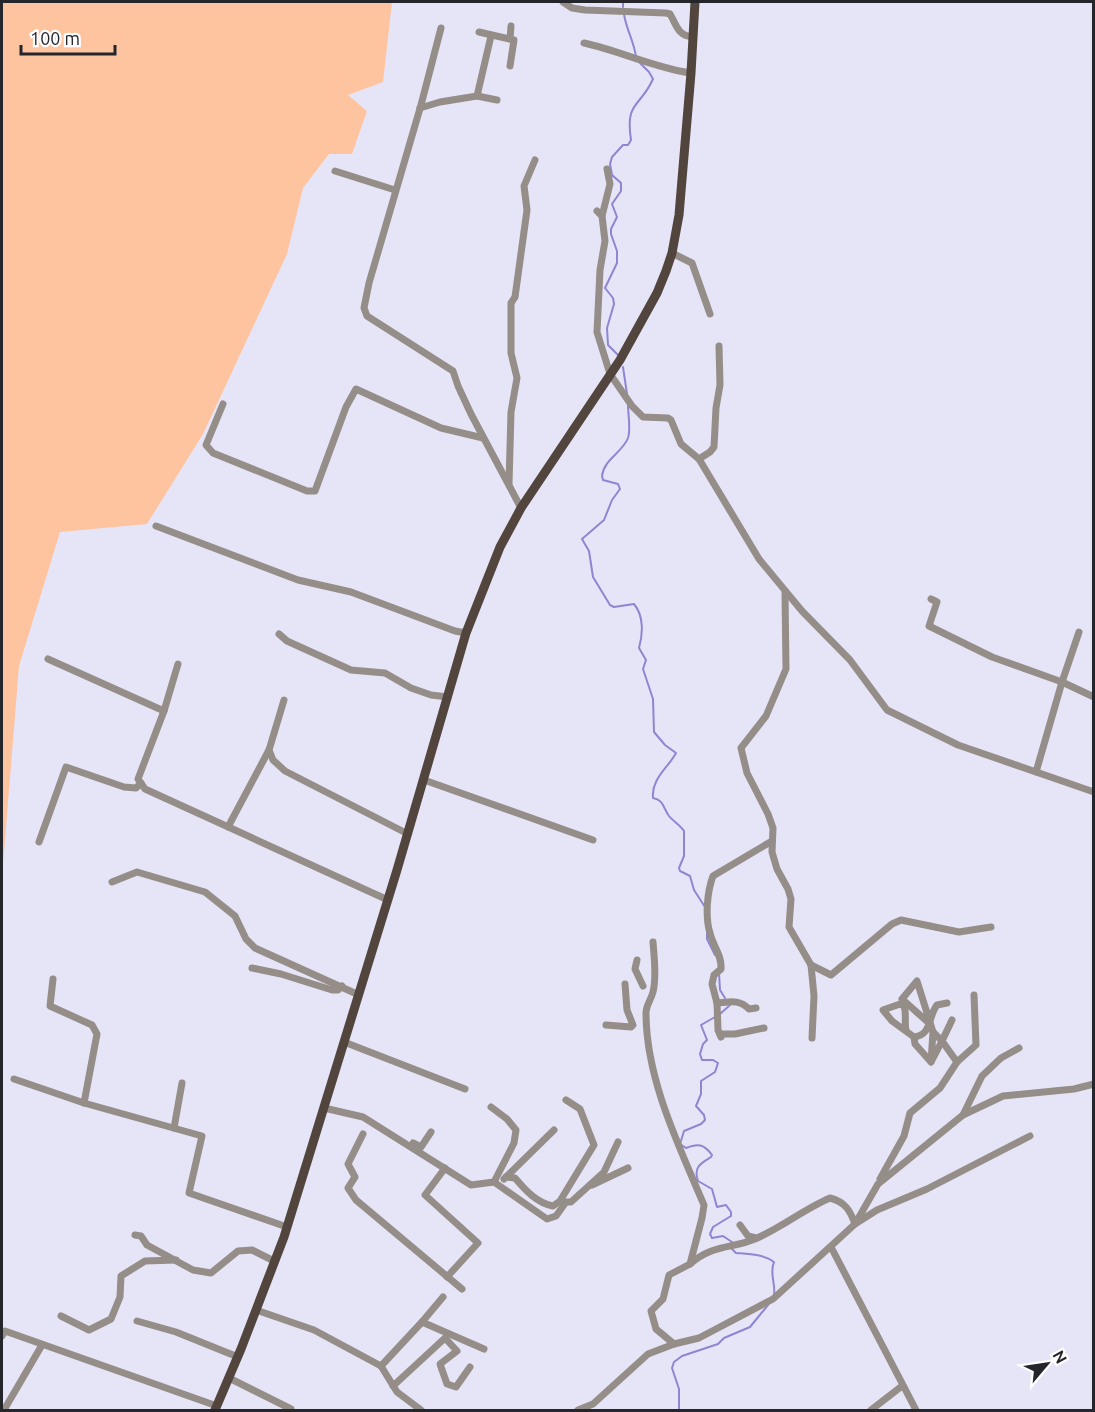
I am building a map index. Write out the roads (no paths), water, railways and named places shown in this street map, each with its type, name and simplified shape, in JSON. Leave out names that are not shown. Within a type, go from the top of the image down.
[{"type":"main road","points":[[216,1408],[238,1357],[287,1227],[408,834],[466,633],[500,547],[521,508],[610,374],[657,293],[672,253],[679,215],[695,2]]},
{"type":"street","points":[[563,2],[572,8],[585,10],[670,14],[680,33],[693,37]]},
{"type":"street","points":[[510,39],[511,26]]},
{"type":"street","points":[[441,28],[369,283],[364,308],[367,316],[453,371],[483,438],[521,508]]},
{"type":"street","points":[[479,32],[514,40],[510,66]]},
{"type":"street","points":[[477,96],[491,36]]},
{"type":"street","points":[[584,43],[623,53],[652,66],[691,73]]},
{"type":"street","points":[[420,108],[477,96],[497,100]]},
{"type":"street","points":[[509,486],[511,412],[517,378],[511,353],[511,303],[515,297],[527,210],[524,186],[535,160]]},
{"type":"street","points":[[607,169],[610,184],[600,214],[605,241],[600,270],[597,332],[610,374],[632,406],[643,417],[670,420],[681,444],[699,459],[759,559],[785,593],[850,660],[887,710],[958,745],[1094,792]]},
{"type":"street","points":[[335,171],[395,190]]},
{"type":"street","points":[[672,253],[692,263],[710,314]]},
{"type":"street","points":[[699,459],[714,447],[720,385],[719,346]]},
{"type":"street","points":[[223,404],[206,445],[213,453],[307,491],[315,491],[346,407],[356,389],[441,428],[483,438]]},
{"type":"street","points":[[156,526],[298,580],[351,592],[455,632],[466,633]]},
{"type":"street","points":[[785,593],[786,669],[766,716],[741,748],[747,773],[773,828],[772,852],[777,870],[791,898],[789,927],[811,965],[814,996],[812,1038]]},
{"type":"street","points":[[931,599],[937,602],[929,626],[992,657],[1062,682],[1094,697]]},
{"type":"street","points":[[1036,772],[1079,632]]},
{"type":"street","points":[[279,634],[287,641],[351,670],[385,673],[411,688],[448,698]]},
{"type":"street","points":[[48,659],[164,711]]},
{"type":"street","points":[[178,664],[164,711],[138,779],[145,789],[388,900]]},
{"type":"street","points":[[228,827],[269,750],[284,700]]},
{"type":"street","points":[[269,750],[273,760],[285,771],[408,834]]},
{"type":"street","points":[[39,842],[66,767],[124,787],[136,788],[141,783]]},
{"type":"street","points":[[424,780],[593,840]]},
{"type":"street","points":[[764,1028],[721,1035],[718,1030],[717,1004],[712,979],[721,969],[722,962],[709,931],[709,886],[713,876],[772,841]]},
{"type":"street","points":[[112,882],[137,872],[205,892],[235,916],[246,939],[255,948],[359,995]]},
{"type":"street","points":[[811,965],[831,975],[892,924],[901,920],[959,932],[991,927]]},
{"type":"street","points":[[653,942],[653,992],[647,1003],[646,1013],[651,1052],[662,1104],[704,1205],[690,1264]]},
{"type":"street","points":[[637,960],[635,969],[643,986]]},
{"type":"street","points":[[252,968],[281,974],[332,990],[338,990],[342,986]]},
{"type":"street","points":[[53,979],[50,1006],[92,1025],[97,1034],[84,1102]]},
{"type":"street","points":[[930,1024],[902,999],[917,981],[933,1032],[931,1062]]},
{"type":"street","points":[[606,1025],[631,1027],[633,1025],[627,1010],[625,984]]},
{"type":"street","points":[[855,1224],[904,1136],[910,1113],[940,1088],[957,1062],[976,1046],[974,995]]},
{"type":"street","points":[[717,1004],[735,1001],[744,1004],[749,1009],[756,1008]]},
{"type":"street","points":[[914,1037],[923,1034],[930,1024],[937,1005],[947,1003]]},
{"type":"street","points":[[931,1062],[952,1020]]},
{"type":"street","points":[[906,1030],[914,1037],[915,1044],[931,1062]]},
{"type":"street","points":[[933,1032],[957,1062]]},
{"type":"street","points":[[344,1042],[465,1089]]},
{"type":"street","points":[[963,1115],[982,1076],[1001,1058],[1019,1048]]},
{"type":"street","points":[[878,1184],[963,1115],[1003,1096],[1092,1085],[1094,1078]]},
{"type":"street","points":[[14,1079],[202,1136],[189,1193],[287,1227]]},
{"type":"street","points":[[174,1128],[182,1083]]},
{"type":"street","points":[[506,1177],[515,1178],[542,1204],[553,1206],[560,1201],[594,1145],[580,1108],[566,1100]]},
{"type":"street","points":[[491,1107],[507,1119],[516,1130],[514,1143],[496,1183]]},
{"type":"street","points":[[324,1108],[363,1117],[471,1185],[496,1183],[506,1177],[554,1130]]},
{"type":"street","points":[[370,1121],[375,1119],[418,1147],[421,1147],[431,1132]]},
{"type":"street","points":[[363,1134],[348,1164],[355,1177],[348,1188],[356,1200],[462,1289]]},
{"type":"street","points":[[578,1410],[593,1404],[648,1354],[699,1338],[773,1299],[855,1224],[877,1210],[927,1189],[1030,1136]]},
{"type":"street","points":[[496,1183],[547,1220],[556,1216],[568,1202],[571,1202],[604,1172],[618,1142]]},
{"type":"street","points":[[445,1168],[426,1195],[478,1243],[447,1277]]},
{"type":"street","points":[[585,1188],[627,1168]]},
{"type":"street","points":[[674,1344],[657,1329],[651,1311],[663,1299],[669,1275],[719,1247],[756,1238],[830,1198],[839,1201],[849,1209],[855,1224]]},
{"type":"street","points":[[740,1225],[748,1236],[756,1238]]},
{"type":"street","points":[[135,1235],[141,1236],[147,1245],[193,1270],[211,1274],[238,1251],[252,1250],[274,1261]]},
{"type":"street","points":[[831,1247],[916,1410]]},
{"type":"street","points":[[61,1316],[89,1330],[111,1319],[120,1297],[121,1276],[145,1261],[176,1260]]},
{"type":"street","points":[[381,1366],[442,1297]]},
{"type":"street","points":[[256,1310],[314,1330],[381,1366],[397,1392],[421,1410]]},
{"type":"street","points":[[138,1321],[176,1332],[238,1357]]},
{"type":"street","points":[[422,1322],[484,1348]]},
{"type":"street","points":[[2,1336],[5,1331],[216,1408]]},
{"type":"street","points":[[393,1386],[445,1338],[457,1351],[440,1364],[447,1384],[456,1387],[470,1367]]},
{"type":"street","points":[[4,1410],[42,1345]]},
{"type":"street","points":[[229,1378],[291,1409]]},
{"type":"street","points":[[871,1410],[902,1386]]},
{"type":"waterway","points":[[623,2],[623,7]]},
{"type":"waterway","points":[[624,14],[636,57]]},
{"type":"waterway","points":[[618,355],[608,345],[607,328],[614,304],[613,298],[605,288],[617,263],[617,251],[611,234],[617,217],[612,204],[621,191],[621,183],[612,175],[610,164],[612,157],[631,140],[632,111],[653,79],[640,63]]},
{"type":"waterway","points":[[623,367],[627,394]]},
{"type":"waterway","points":[[628,405],[628,438],[606,465],[602,476],[603,480],[618,484],[620,489],[612,500],[604,520],[582,539],[589,551],[593,577],[610,605],[614,607],[634,604],[640,614],[642,631],[639,648],[646,660],[643,669],[653,699],[654,732],[665,745],[676,753],[657,779],[653,798],[661,802],[669,816],[684,831],[684,856],[679,868],[680,871],[690,876],[694,890],[705,907]]},
{"type":"waterway","points":[[707,931],[707,939],[715,955]]},
{"type":"waterway","points":[[719,973],[720,990],[725,998]]},
{"type":"waterway","points":[[720,1014],[730,1005]]},
{"type":"waterway","points":[[715,1017],[701,1025],[707,1040],[700,1054],[702,1060],[713,1060],[718,1063],[715,1072],[701,1081],[701,1094],[696,1106],[704,1115],[705,1120],[684,1131],[680,1144],[686,1148],[694,1145],[700,1146],[712,1155],[697,1169],[698,1181],[712,1189],[717,1207],[726,1205],[731,1216],[713,1227],[710,1234],[712,1238],[723,1236],[732,1242]]},
{"type":"waterway","points":[[731,1248],[736,1253],[761,1256],[774,1262],[772,1270],[774,1295]]},
{"type":"waterway","points":[[679,1410],[679,1389],[672,1368],[674,1362],[682,1356],[718,1344],[724,1338],[750,1327],[768,1305]]}]
